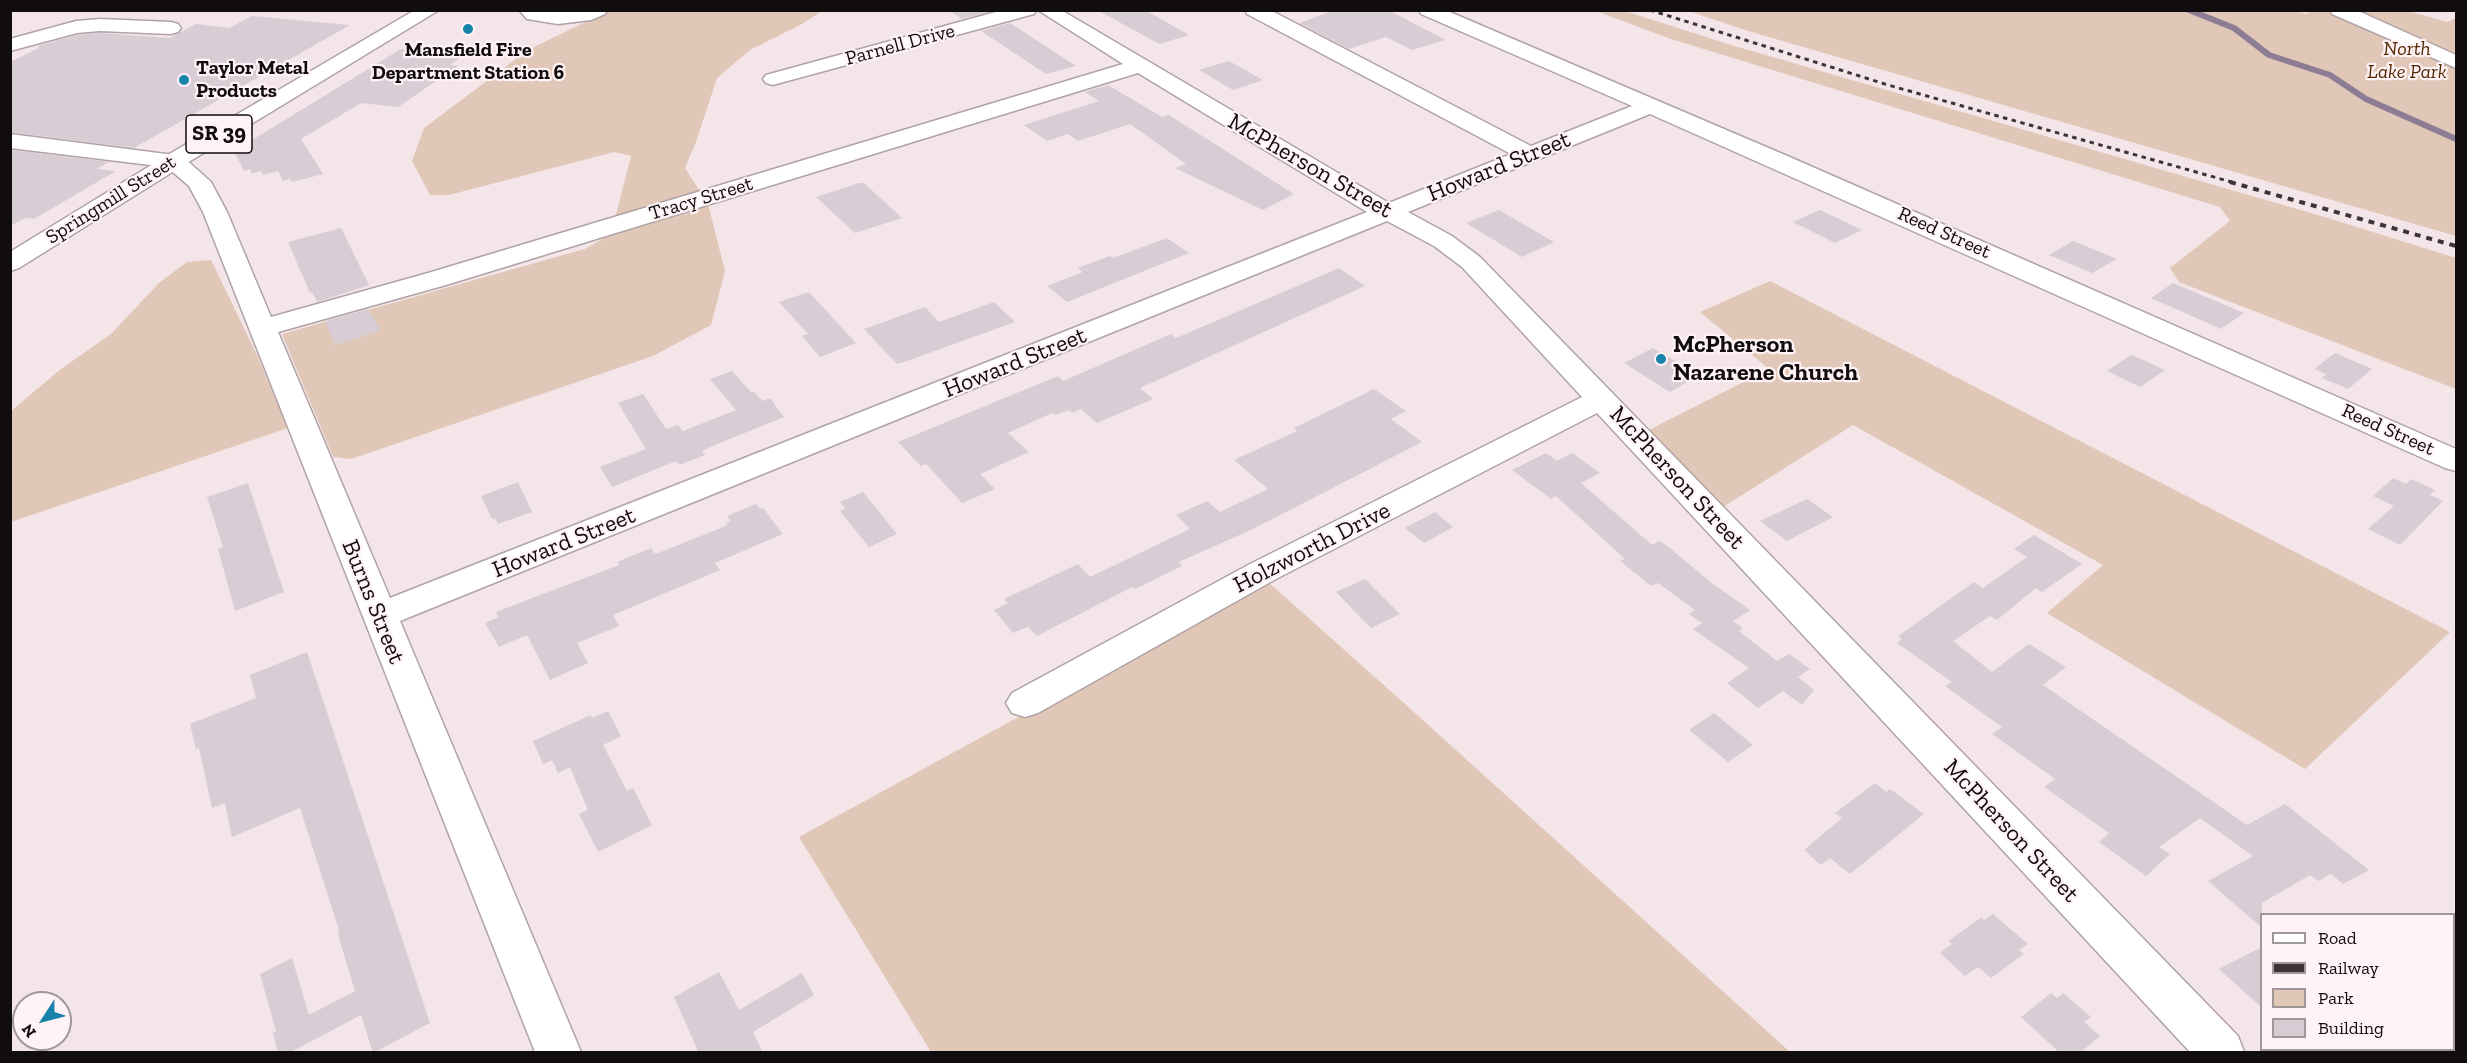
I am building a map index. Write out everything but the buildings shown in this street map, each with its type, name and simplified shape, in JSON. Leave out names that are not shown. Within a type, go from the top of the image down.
[{"type":"street","name":"Springmill Street","points":[[10,263],[174,161],[430,10]]},
{"type":"street","points":[[528,10],[534,15],[558,18],[584,16],[598,10]]},
{"type":"street","name":"Parnell Drive","points":[[773,80],[1027,10]]},
{"type":"street","name":"McPherson Street","points":[[1047,10],[1389,212],[1443,241],[1471,262],[2221,1053]]},
{"type":"street","points":[[1254,10],[1529,154]]},
{"type":"street","name":"Reed Street","points":[[1428,10],[2155,326],[2457,461]]},
{"type":"street","points":[[2339,10],[2423,49],[2455,72]]},
{"type":"street","points":[[11,40],[100,24],[171,28]]},
{"type":"street","name":"Tracy Street","points":[[262,328],[437,279],[1140,66]]},
{"type":"street","name":"Howard Street","points":[[379,616],[1650,106]]},
{"type":"street","points":[[10,141],[174,161]]},
{"type":"street","name":"Burns Street","points":[[174,161],[199,182],[206,195],[558,1053]]},
{"type":"street","name":"Holzworth Drive","points":[[1025,704],[1262,572],[1602,399]]},
{"type":"green space","name":"North Lake Park","points":[[2295,10],[2306,14],[2313,10],[2405,10],[2447,22],[2456,18],[2456,236],[1748,31],[1688,11]]},
{"type":"green space","points":[[608,11],[822,11],[802,24],[750,50],[717,78],[685,168],[708,204],[725,271],[711,325],[653,356],[351,459],[333,457],[282,334],[585,249],[611,234],[631,156],[614,152],[449,195],[430,195],[412,161],[424,128],[528,50]]},
{"type":"green space","points":[[1596,11],[1625,11],[1731,45],[2328,218],[2456,258],[2456,389],[2179,282],[2170,268],[2230,221],[2220,207],[1671,39]]},
{"type":"green space","points":[[211,260],[257,355],[288,428],[11,522],[11,411],[61,369],[111,334],[159,283],[187,262]]},
{"type":"green space","points":[[1770,281],[2450,632],[2305,769],[2047,613],[2103,565],[1853,425],[1723,507],[1649,430],[1769,369],[1700,312]]},
{"type":"green space","points":[[1267,581],[1790,1052],[931,1052],[799,837]]},
{"type":"waterway","points":[[2189,10],[2234,28],[2269,55],[2330,75],[2366,99],[2456,139]]},
{"type":"railway","points":[[1650,10],[1888,85],[2235,183]]},
{"type":"railway","points":[[2230,182],[2456,246]]},
{"type":"place","name":"Mansfield Fire Department Station 6","points":[[468,29]]},
{"type":"place","name":"Taylor Metal Products","points":[[184,80]]},
{"type":"place","name":"McPherson Nazarene Church","points":[[1661,359]]}]
